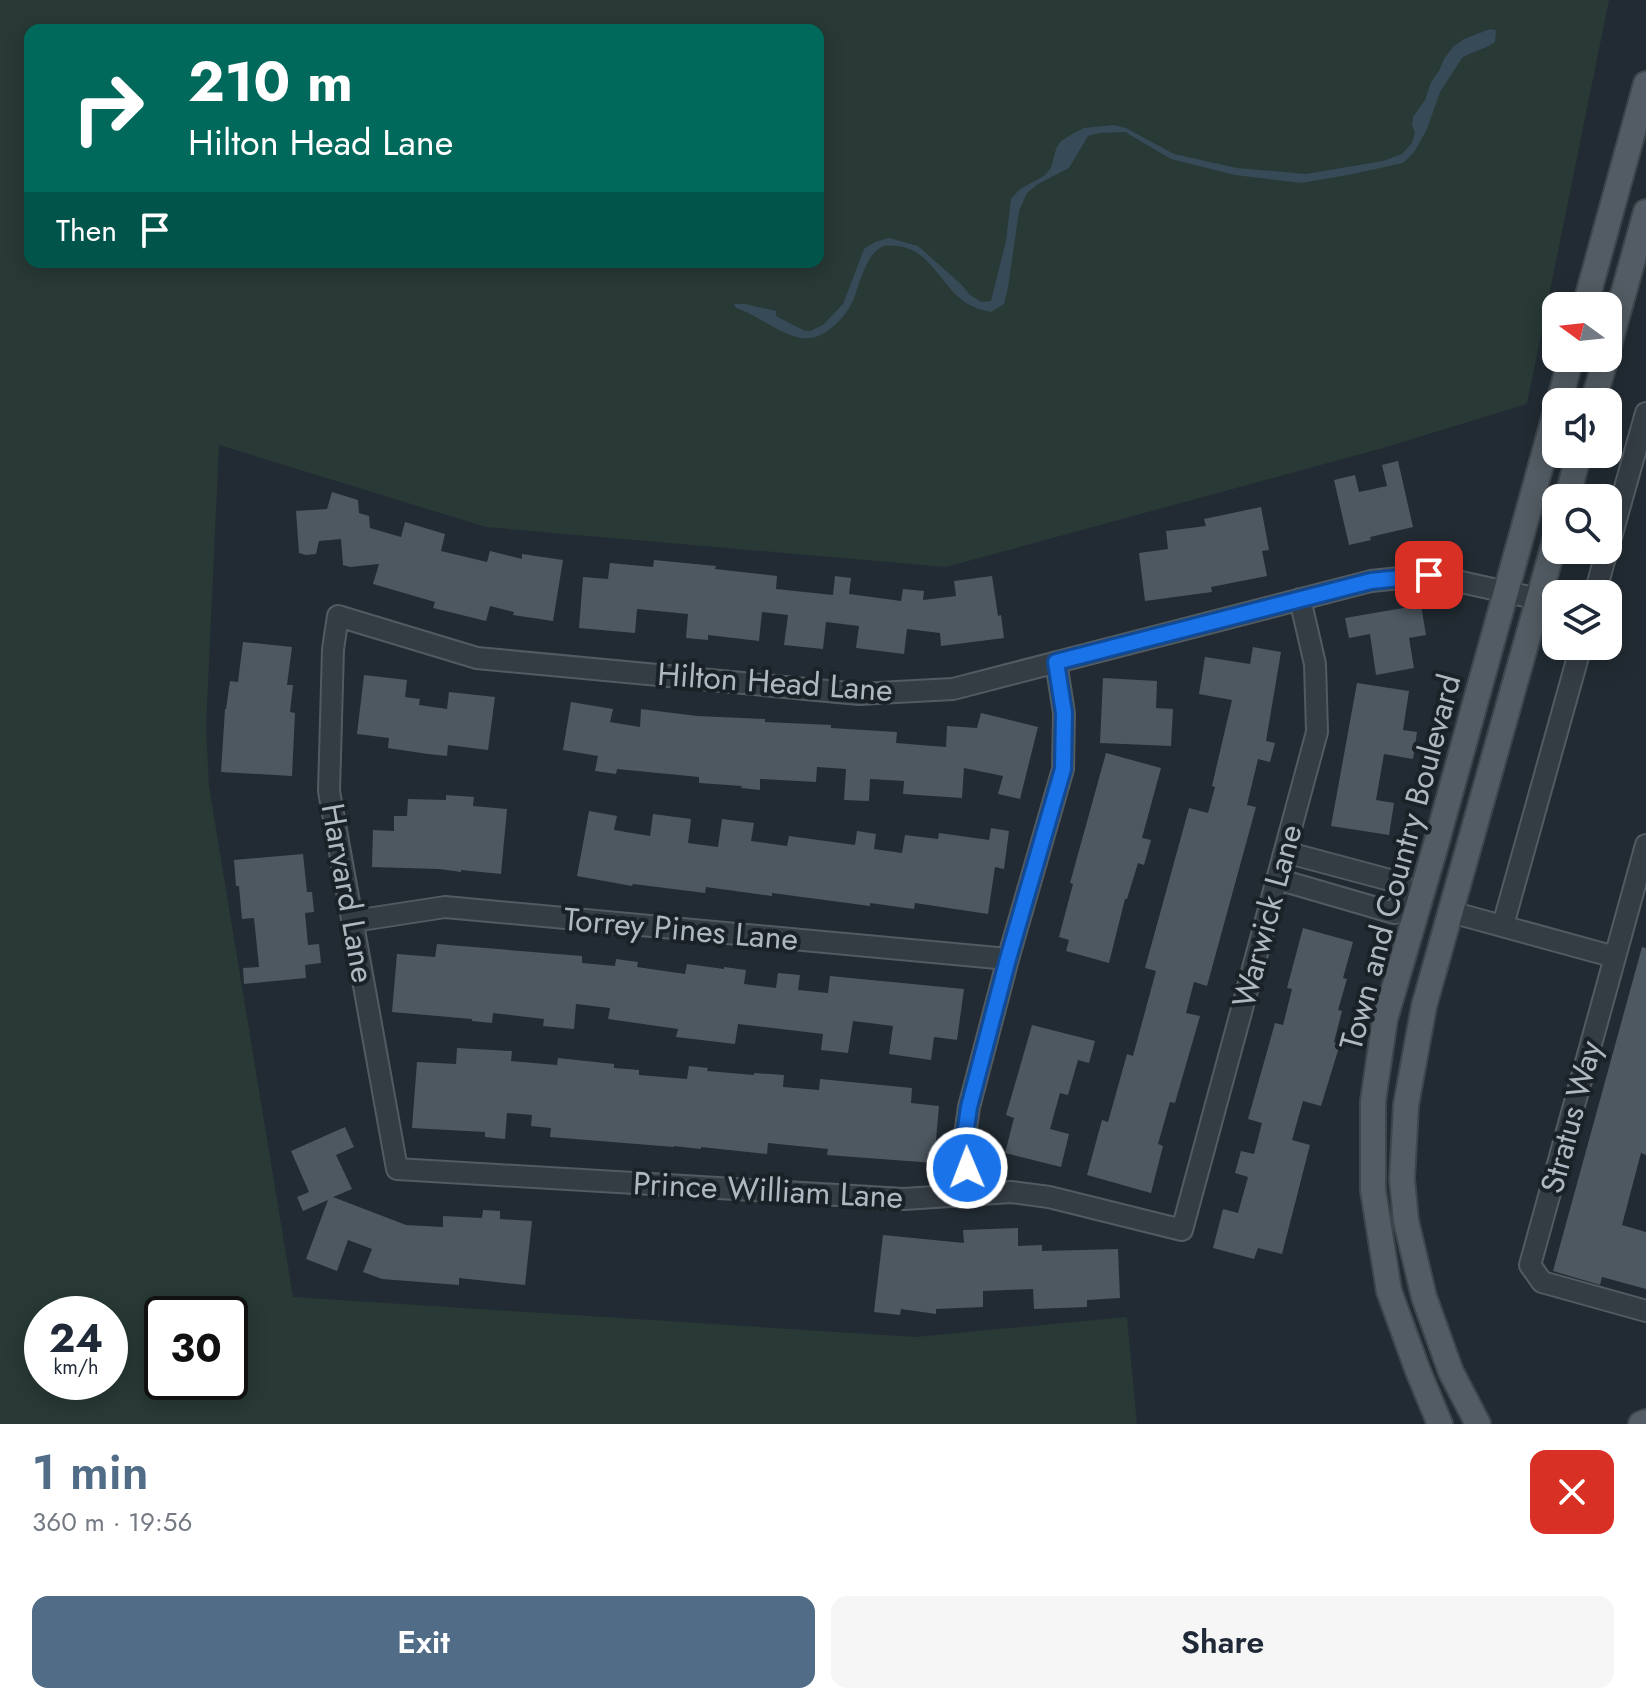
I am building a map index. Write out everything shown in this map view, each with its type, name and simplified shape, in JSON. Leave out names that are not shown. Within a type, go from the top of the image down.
[{"type":"main road","points":[[1589,292],[1646,84]]},
{"type":"main road","points":[[1622,299],[1646,212]]},
{"type":"main road","name":"Town and Country Boulevard","points":[[1440,1424],[1389,1291],[1375,1198],[1373,1101],[1385,1019],[1407,942],[1411,901],[1507,592],[1542,463]]},
{"type":"main road","name":"Town and Country Boulevard","points":[[1478,1424],[1451,1372],[1424,1297],[1406,1221],[1402,1179],[1406,1105],[1424,1006],[1549,564]]},
{"type":"main road","points":[[1407,942],[1440,951]]},
{"type":"main road","points":[[1375,1198],[1404,1194]]},
{"type":"street","points":[[1622,499],[1646,413]]},
{"type":"street","name":"Hilton Head Lane","points":[[338,616],[477,658],[859,694],[953,689],[1371,581],[1429,575],[1539,599]]},
{"type":"street","name":"Warwick Lane","points":[[1182,1230],[1317,732],[1315,664],[1300,599]]},
{"type":"street","name":"Harvard Lane","points":[[338,616],[333,649],[329,791],[397,1169]]},
{"type":"street","points":[[1503,925],[1577,660]]},
{"type":"street","points":[[969,1195],[964,1142],[969,1107],[1063,769],[1064,713],[1056,662]]},
{"type":"street","name":"Stratus Way","points":[[1646,845],[1530,1265],[1542,1282],[1646,1311]]},
{"type":"street","points":[[1277,879],[1394,913],[1411,901],[1401,883],[1285,852]]},
{"type":"street","name":"Torrey Pines Lane","points":[[354,921],[445,907],[1008,959]]},
{"type":"street","points":[[1451,912],[1615,957]]},
{"type":"street","name":"Prince William Lane","points":[[397,1169],[904,1199],[1011,1192],[1049,1197],[1182,1230]]},
{"type":"shaded area","points":[[0,0],[1609,0],[1550,292],[1542,292],[1542,330],[1527,404],[1383,448],[946,567],[486,527],[219,445],[206,727],[209,786],[293,1297],[915,1337],[1127,1317],[1137,1424],[0,1424]]},
{"type":"water","points":[[1490,29],[1496,30],[1495,42],[1462,58],[1440,92],[1427,129],[1415,151],[1403,163],[1301,183],[1235,175],[1171,159],[1125,132],[1100,133],[1088,136],[1069,168],[1027,193],[1019,211],[1004,304],[991,312],[969,305],[918,253],[897,246],[885,246],[873,254],[851,304],[831,329],[817,336],[792,336],[736,308],[734,304],[776,311],[776,316],[810,331],[823,325],[843,304],[864,249],[889,238],[918,246],[970,295],[982,302],[991,301],[1006,241],[1011,199],[1051,168],[1060,142],[1084,128],[1114,125],[1126,128],[1174,154],[1237,168],[1306,174],[1383,161],[1402,154],[1412,143],[1415,133],[1413,117],[1453,47]]},
{"type":"building","points":[[1398,461],[1413,527],[1349,545],[1334,480],[1355,475],[1359,492],[1387,486],[1382,465]]},
{"type":"building","points":[[332,492],[358,500],[359,513],[369,516],[370,528],[401,537],[405,522],[445,534],[441,551],[487,562],[490,551],[522,559],[522,554],[563,560],[553,621],[513,615],[514,612],[490,606],[486,621],[433,608],[435,602],[373,584],[379,564],[343,565],[341,539],[319,541],[316,554],[299,553],[296,511],[327,509]]},
{"type":"building","points":[[1261,507],[1269,550],[1262,551],[1267,576],[1211,587],[1212,592],[1145,601],[1139,553],[1168,549],[1166,531],[1206,526],[1204,519]]},
{"type":"building","points":[[654,560],[777,576],[776,589],[833,595],[835,576],[851,578],[849,594],[901,601],[903,589],[924,591],[923,600],[956,596],[954,581],[992,576],[1004,638],[941,646],[940,633],[907,629],[904,654],[856,648],[859,626],[826,622],[823,649],[784,645],[788,615],[762,612],[759,641],[708,635],[708,640],[686,638],[688,614],[637,609],[635,633],[579,628],[583,577],[608,579],[610,563],[653,567]]},
{"type":"building","points":[[1421,605],[1426,635],[1409,638],[1414,668],[1376,675],[1370,634],[1349,638],[1345,618]]},
{"type":"building","points":[[243,642],[292,647],[287,685],[293,685],[290,712],[295,713],[292,776],[221,772],[225,709],[230,681],[238,682]]},
{"type":"building","points":[[1253,647],[1281,652],[1266,741],[1275,743],[1270,762],[1258,759],[1247,805],[1256,807],[1207,986],[1194,982],[1186,1013],[1200,1016],[1175,1103],[1170,1102],[1158,1144],[1163,1146],[1151,1193],[1087,1175],[1102,1120],[1108,1122],[1127,1054],[1133,1056],[1156,971],[1145,968],[1189,808],[1208,813],[1215,787],[1212,786],[1232,700],[1199,694],[1205,657],[1250,664]]},
{"type":"building","points":[[364,675],[407,680],[405,697],[420,699],[419,705],[447,709],[449,692],[495,697],[488,750],[448,745],[447,756],[428,754],[388,748],[389,738],[357,734]]},
{"type":"building","points":[[1103,678],[1157,681],[1156,708],[1173,709],[1171,746],[1100,743]]},
{"type":"building","points":[[1357,683],[1409,691],[1403,730],[1417,732],[1413,759],[1384,754],[1376,800],[1394,803],[1389,835],[1331,826]]},
{"type":"building","points":[[571,702],[613,709],[610,722],[640,727],[641,709],[897,732],[896,743],[946,747],[947,726],[977,728],[981,713],[1038,727],[1020,799],[998,794],[1003,776],[964,768],[962,798],[903,794],[904,781],[870,779],[869,801],[844,800],[846,769],[817,767],[816,782],[760,779],[760,790],[699,783],[699,777],[617,769],[616,774],[595,771],[598,756],[563,750]]},
{"type":"building","points":[[1106,753],[1161,768],[1142,838],[1151,840],[1144,865],[1138,863],[1125,899],[1109,963],[1066,951],[1069,940],[1059,937],[1073,884],[1070,883]]},
{"type":"building","points":[[446,795],[474,797],[473,806],[507,809],[501,874],[372,867],[373,830],[394,831],[394,816],[407,816],[408,799],[446,800]]},
{"type":"building","points":[[589,811],[617,816],[614,830],[650,836],[653,814],[691,819],[688,843],[718,847],[722,819],[754,823],[751,841],[787,846],[789,836],[855,845],[857,831],[876,834],[874,849],[902,853],[905,835],[938,839],[939,833],[989,840],[991,828],[1009,831],[1004,869],[995,867],[988,914],[915,903],[914,909],[870,903],[870,906],[706,887],[705,893],[632,886],[577,876]]},
{"type":"building","points":[[303,854],[307,892],[312,892],[314,912],[305,913],[308,945],[319,944],[321,963],[305,965],[306,978],[244,984],[243,968],[259,967],[254,918],[242,919],[234,860]]},
{"type":"building","points":[[1303,928],[1353,942],[1338,1010],[1342,1011],[1334,1042],[1340,1044],[1321,1106],[1303,1101],[1292,1140],[1310,1145],[1282,1254],[1258,1248],[1254,1259],[1213,1248],[1223,1209],[1238,1213],[1248,1177],[1235,1173],[1241,1151],[1254,1154],[1262,1123],[1248,1119],[1275,1023],[1283,1025],[1292,989],[1287,988]]},
{"type":"building","points":[[437,944],[582,956],[582,963],[615,966],[616,959],[638,962],[637,967],[685,974],[687,964],[724,967],[746,970],[744,984],[776,988],[778,973],[800,975],[798,990],[828,993],[830,976],[964,989],[957,1040],[934,1037],[931,1060],[889,1054],[893,1026],[853,1021],[848,1053],[821,1050],[823,1034],[738,1024],[735,1044],[676,1037],[678,1029],[608,1019],[610,1008],[576,1004],[574,1029],[543,1026],[544,1019],[493,1013],[492,1023],[392,1012],[397,954],[435,957]]},
{"type":"building","points":[[1642,947],[1646,948],[1646,1155],[1641,1153],[1622,1225],[1646,1232],[1646,1289],[1602,1277],[1600,1285],[1553,1271]]},
{"type":"building","points":[[1032,1025],[1095,1041],[1089,1063],[1078,1060],[1068,1095],[1060,1093],[1050,1129],[1069,1134],[1061,1167],[1005,1153],[1014,1118],[1006,1115]]},
{"type":"building","points":[[457,1048],[512,1051],[511,1061],[557,1065],[558,1058],[614,1064],[614,1068],[639,1070],[639,1075],[687,1079],[689,1066],[708,1068],[707,1071],[784,1075],[783,1087],[819,1090],[820,1079],[912,1088],[911,1103],[939,1106],[934,1163],[827,1155],[828,1149],[768,1143],[767,1154],[550,1137],[551,1128],[531,1126],[532,1115],[507,1113],[505,1139],[485,1137],[485,1132],[412,1128],[417,1062],[456,1064]]},
{"type":"building","points":[[345,1127],[354,1147],[336,1155],[352,1189],[333,1197],[406,1225],[443,1227],[443,1216],[482,1218],[483,1210],[500,1211],[500,1219],[532,1221],[525,1285],[459,1278],[459,1285],[382,1279],[363,1272],[372,1249],[348,1240],[337,1271],[306,1259],[328,1200],[303,1211],[297,1197],[309,1192],[291,1151]]},
{"type":"building","points":[[1018,1228],[1018,1246],[1042,1245],[1042,1251],[1118,1249],[1120,1298],[1087,1300],[1087,1307],[1034,1309],[1033,1289],[983,1291],[983,1307],[936,1309],[936,1314],[901,1309],[900,1315],[874,1312],[883,1235],[964,1243],[963,1230]]},
{"type":"route","points":[[967,1168],[964,1142],[969,1107],[1063,769],[1064,713],[1056,662],[1371,581],[1429,575]]}]
